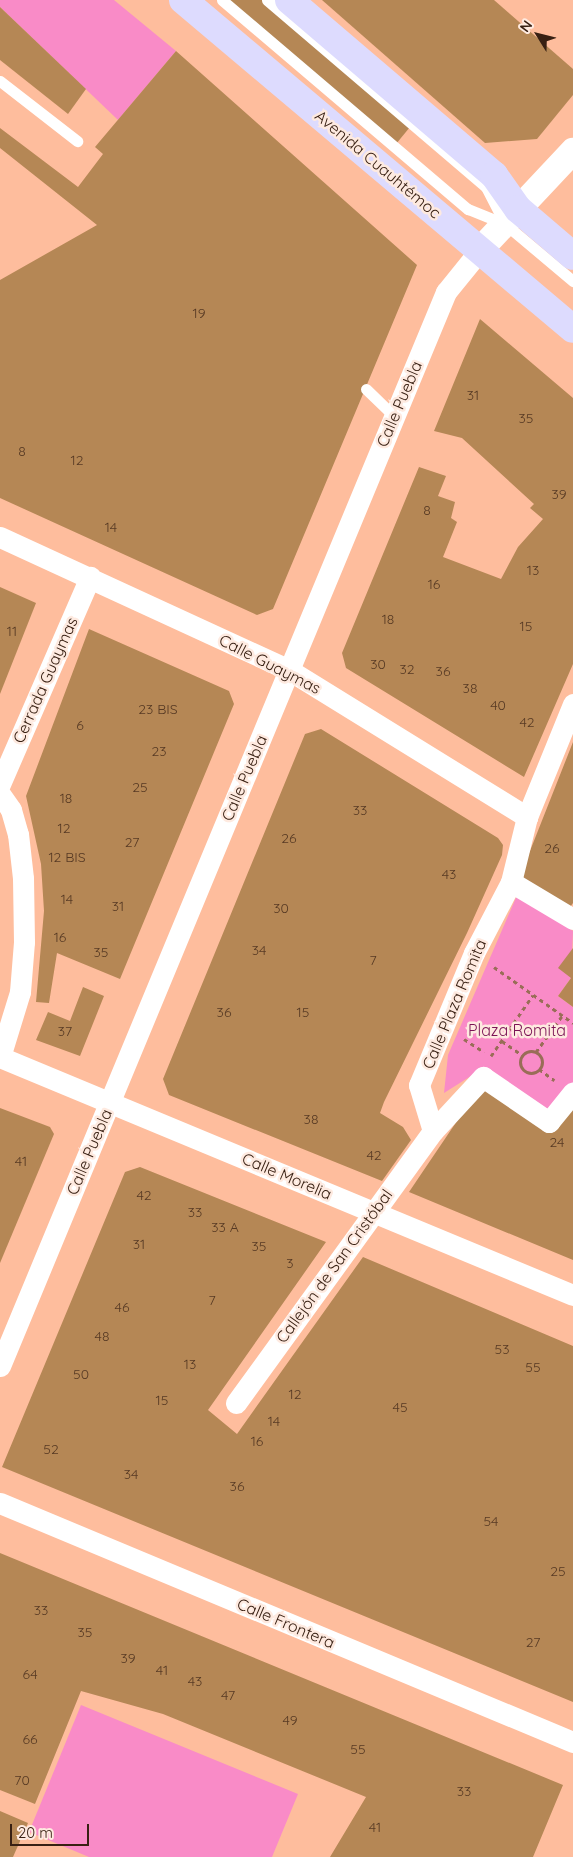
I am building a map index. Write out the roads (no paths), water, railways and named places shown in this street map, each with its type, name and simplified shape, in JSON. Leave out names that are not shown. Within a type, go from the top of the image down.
[{"type":"main road","name":"Avenida Cuauhtémoc","points":[[183,0],[573,329]]},
{"type":"main road","points":[[289,0],[494,175],[512,216],[573,256]]},
{"type":"street","name":"Calle Puebla","points":[[0,1366],[446,292],[480,250],[573,150]]},
{"type":"street","name":"Calle Guaymas","points":[[0,538],[90,577],[289,670],[527,817]]},
{"type":"street","name":"Cerrada Guaymas","points":[[0,784],[90,577]]},
{"type":"street","name":"Calle Plaza Romita","points":[[433,1131],[419,1085],[442,1025],[474,953],[511,882],[527,817],[573,704]]},
{"type":"street","points":[[0,794],[11,810],[18,834],[23,878],[24,942],[20,992],[0,1057]]},
{"type":"street","points":[[511,882],[573,919]]},
{"type":"street","name":"Calle Morelia","points":[[0,1057],[573,1295]]},
{"type":"street","points":[[433,1131],[483,1078],[549,1122],[573,1092]]},
{"type":"street","name":"Callejón de San Cristóbal","points":[[236,1402],[433,1131]]},
{"type":"street","name":"Calle Frontera","points":[[0,1504],[573,1742]]},
{"type":"lane","points":[[222,0],[468,209],[512,216]]},
{"type":"lane","points":[[267,0],[486,187],[573,281]]},
{"type":"lane","points":[[0,81],[77,141]]},
{"type":"lane","points":[[366,389],[394,416]]},
{"type":"park label","name":"Plaza Romita","points":[[517,1030]]}]
